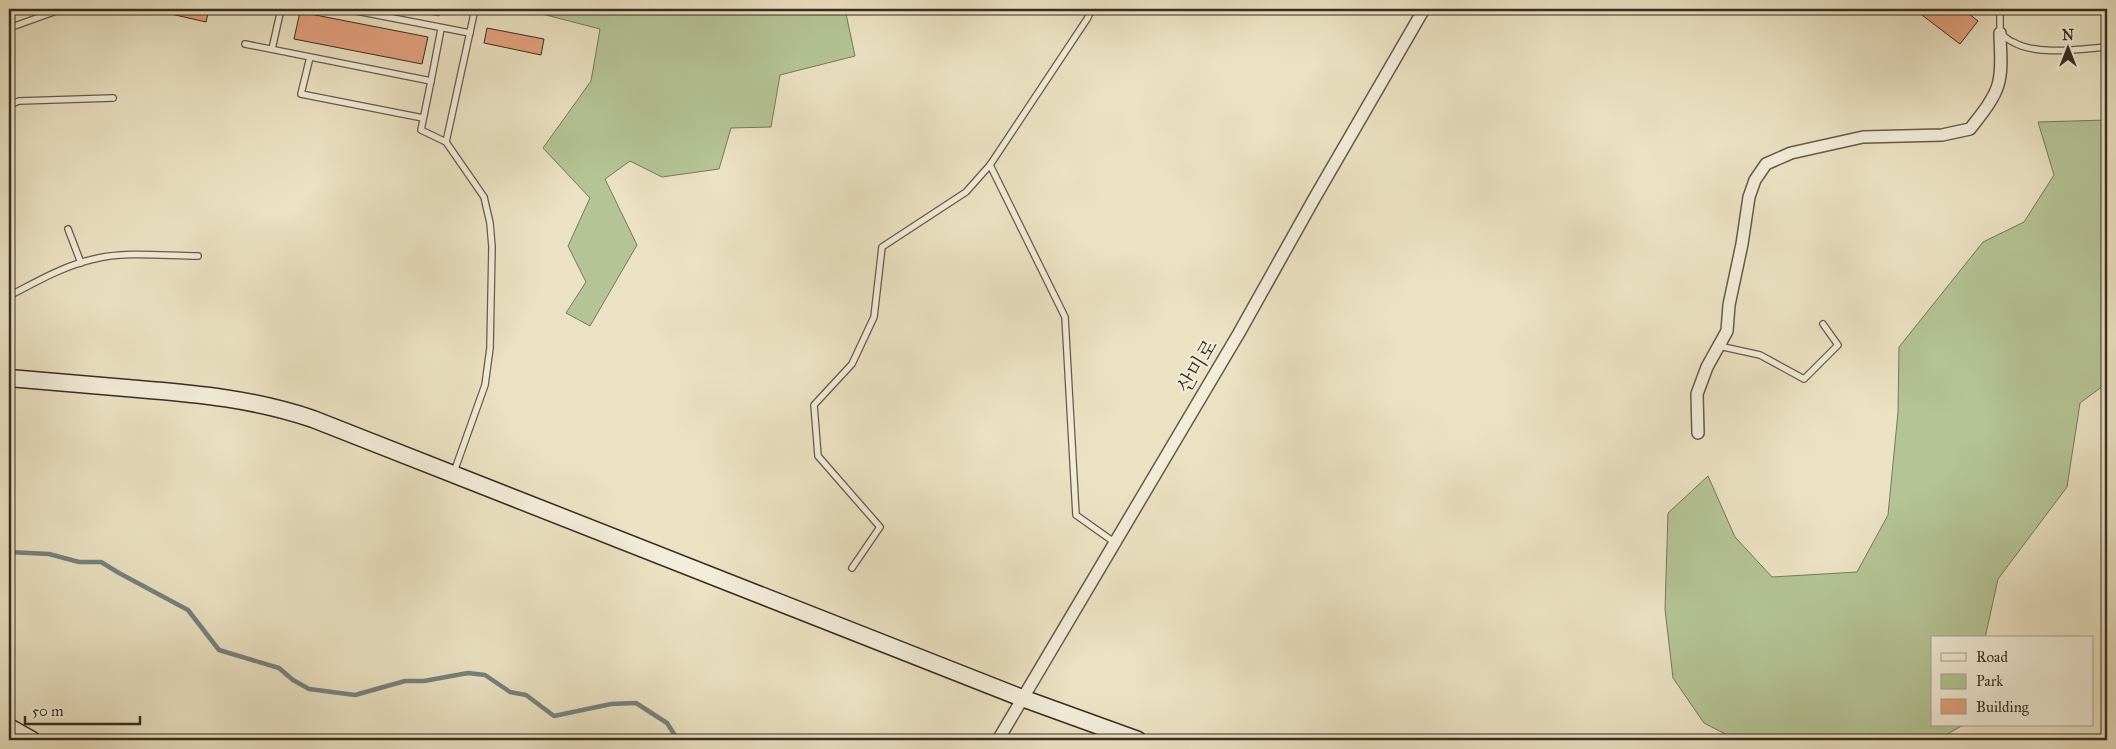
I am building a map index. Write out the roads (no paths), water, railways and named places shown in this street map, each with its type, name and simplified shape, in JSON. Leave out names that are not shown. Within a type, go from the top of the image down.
[{"type":"street","name":"산미로","points":[[998,740],[1239,333],[1318,190],[1424,9]]},
{"type":"street","points":[[1698,433],[1697,394],[1707,367],[1727,331],[1728,305],[1742,244],[1749,196],[1754,180],[1766,164],[1791,153],[1863,137],[1942,135],[1970,129],[1985,109],[1998,86],[2001,62],[2000,33]]},
{"type":"street","points":[[9,378],[210,395],[256,402],[313,419],[1022,698],[1138,740]]},
{"type":"street","points":[[9,727],[32,740]]},
{"type":"lane","points":[[9,28],[62,9]]},
{"type":"lane","points":[[272,49],[281,9]]},
{"type":"lane","points":[[346,9],[470,33]]},
{"type":"lane","points":[[446,142],[475,9]]},
{"type":"lane","points":[[852,568],[880,527],[818,456],[814,405],[852,364],[874,317],[882,247],[966,192],[990,165],[1088,19],[1092,9]]},
{"type":"lane","points":[[2000,9],[2000,33],[2013,42],[2031,49],[2062,50],[2107,47]]},
{"type":"lane","points":[[441,28],[421,130],[446,142],[484,197],[490,218],[492,247],[490,348],[485,385],[453,474]]},
{"type":"lane","points":[[245,44],[431,81]]},
{"type":"lane","points":[[310,57],[301,94],[423,118]]},
{"type":"lane","points":[[9,105],[19,101],[113,98]]},
{"type":"lane","points":[[990,165],[1065,317],[1076,515],[1114,542]]},
{"type":"lane","points":[[68,229],[81,263]]},
{"type":"lane","points":[[9,296],[68,266],[95,258],[198,256]]},
{"type":"lane","points":[[1719,346],[1760,355],[1804,379],[1838,345],[1823,324]]},
{"type":"waterway","points":[[9,552],[49,554],[79,562],[101,562],[188,610],[219,650],[279,668],[293,680],[309,689],[355,695],[405,681],[424,681],[468,673],[485,675],[510,692],[526,695],[554,716],[611,704],[636,703],[667,723],[678,740]]}]
